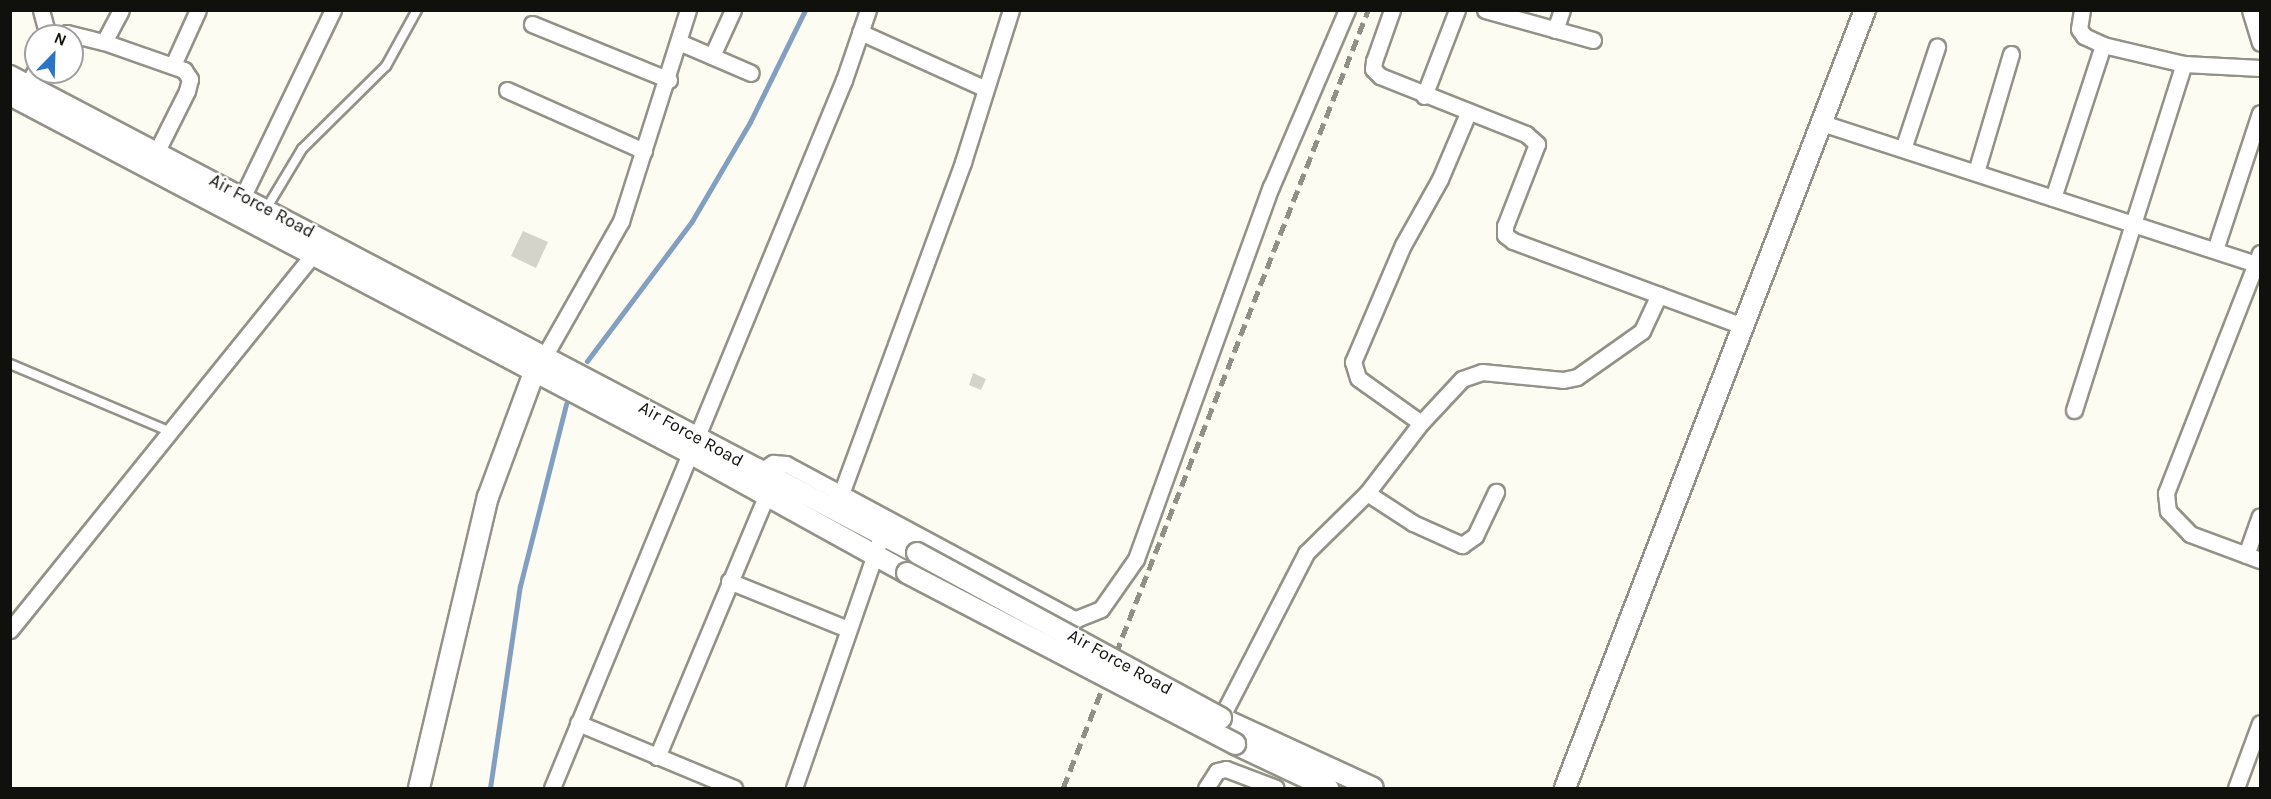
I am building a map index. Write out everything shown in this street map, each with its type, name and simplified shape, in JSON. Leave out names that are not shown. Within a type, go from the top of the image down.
[{"type":"street","points":[[104,42],[121,10]]},
{"type":"street","points":[[173,65],[198,10]]},
{"type":"street","points":[[243,196],[333,10]]},
{"type":"street","points":[[418,789],[488,497],[540,363],[615,235],[669,80],[688,10]]},
{"type":"street","points":[[712,56],[733,10]]},
{"type":"street","points":[[552,789],[692,444],[844,80],[868,10]]},
{"type":"street","points":[[841,494],[963,162],[984,88],[1011,10]]},
{"type":"street","points":[[1056,627],[1101,609],[1136,560],[1271,187],[1347,10]]},
{"type":"street","points":[[1392,10],[1373,69],[1424,96],[1526,134],[1537,144],[1508,216],[1505,234],[1512,241],[1743,326]]},
{"type":"street","points":[[1424,96],[1457,10]]},
{"type":"street","points":[[1485,10],[1593,40]]},
{"type":"street","points":[[1556,30],[1562,10]]},
{"type":"street","points":[[1565,789],[1865,10]]},
{"type":"street","points":[[2082,10],[2079,29],[2084,36],[2103,45],[2184,64],[2260,68]]},
{"type":"street","points":[[2250,10],[2260,42]]},
{"type":"street","points":[[532,24],[669,80]]},
{"type":"street","points":[[860,32],[984,88]]},
{"type":"street","points":[[84,37],[173,65],[184,70],[190,79],[158,151]]},
{"type":"street","points":[[679,42],[751,73]]},
{"type":"street","points":[[2053,198],[2103,45]]},
{"type":"street","points":[[1903,149],[1937,47]]},
{"type":"street","points":[[1976,172],[2011,54]]},
{"type":"street","points":[[2074,410],[2184,64]]},
{"type":"street","name":"Air Force Road","points":[[38,84],[243,196],[540,363],[692,444],[766,482],[882,534],[1221,718],[1373,789]]},
{"type":"street","points":[[507,90],[644,151]]},
{"type":"street","name":"Air Force Road","points":[[10,95],[313,255],[540,363]]},
{"type":"street","points":[[1421,423],[1358,378],[1353,362],[1403,245],[1440,179],[1468,113]]},
{"type":"street","points":[[2215,250],[2260,113]]},
{"type":"street","points":[[1822,123],[2215,250],[2258,258],[2166,493],[2168,511],[2190,534],[2253,557],[2260,516]]},
{"type":"street","points":[[10,630],[313,255]]},
{"type":"street","points":[[1221,718],[1306,553],[1367,493],[1421,423],[1470,373],[1563,380],[1586,372],[1642,331],[1659,295]]},
{"type":"street","points":[[657,757],[729,581],[773,463],[786,464],[1076,620]]},
{"type":"street","name":"Air Force Road","points":[[766,482],[874,556],[1234,744],[1328,789]]},
{"type":"street","points":[[1367,493],[1413,523],[1462,545],[1475,536],[1496,492]]},
{"type":"street","points":[[794,789],[882,534]]},
{"type":"street","points":[[729,581],[848,629]]},
{"type":"street","points":[[578,723],[734,789]]},
{"type":"street","points":[[2236,789],[2254,761],[2260,723]]},
{"type":"street","points":[[1206,789],[1217,771],[1226,769],[1276,789]]},
{"type":"lane","points":[[266,209],[302,149],[387,66],[417,10]]},
{"type":"lane","points":[[10,364],[171,432]]},
{"type":"building","points":[[523,231],[548,242],[536,268],[511,256]]},
{"type":"building","points":[[973,373],[986,379],[981,390],[969,385]]},
{"type":"waterway","points":[[587,361],[692,221],[750,122],[805,10]]},
{"type":"waterway","points":[[490,788],[520,586],[566,404]]},
{"type":"railway","points":[[1063,788],[1368,10]]}]
